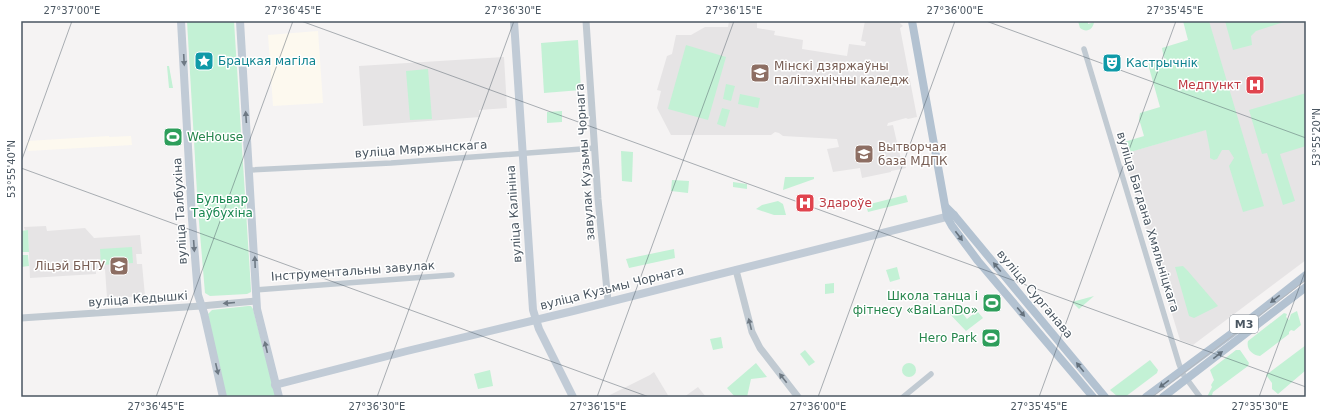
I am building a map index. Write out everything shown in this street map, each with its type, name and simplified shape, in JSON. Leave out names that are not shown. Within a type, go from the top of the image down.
[{"type":"main road","name":"вуліца Талбухіна","points":[[181,21],[193,234],[198,295],[223,397]]},
{"type":"main road","points":[[240,21],[256,301],[279,397]]},
{"type":"main road","name":"вуліца Калініна","points":[[514,21],[522,154],[535,319],[573,397]]},
{"type":"main road","name":"вуліца Сурганава","points":[[912,21],[946,207],[951,216],[1105,397]]},
{"type":"main road","name":"вуліца Сурганава","points":[[951,216],[952,226],[978,261],[1093,397]]},
{"type":"main road","name":"вуліца Кузьмы Чорнага","points":[[275,385],[951,216]]},
{"type":"main road","name":"М3","points":[[1146,397],[1306,275]]},
{"type":"main road","name":"М3","points":[[1163,397],[1306,287]]},
{"type":"street","name":"завулак Кузьмы Чорнага","points":[[586,21],[601,232],[608,301]]},
{"type":"street","name":"вуліца Багдана Хмяльніцкага","points":[[1084,49],[1182,371],[1200,397]]},
{"type":"street","name":"вуліца Мяржынскага","points":[[249,170],[384,163],[595,148]]},
{"type":"street","points":[[736,270],[752,332],[760,348],[798,397]]},
{"type":"street","name":"Інструментальны завулак","points":[[255,290],[452,275]]},
{"type":"street","name":"вуліца Кедышкі","points":[[21,318],[256,301]]},
{"type":"street","points":[[903,397],[931,374]]},
{"type":"shaded area","name":"Мінскі дзяржаўны палітэхнічны каледж","points":[[729,21],[757,21],[757,28],[775,31],[774,35],[803,40],[802,49],[847,56],[849,44],[865,46],[866,42],[861,41],[865,21],[897,21],[900,23],[903,26],[900,28],[917,117],[906,118],[888,123],[887,126],[893,125],[901,160],[905,159],[906,168],[862,178],[860,168],[833,172],[827,149],[839,147],[837,139],[783,136],[775,132],[771,135],[671,135],[657,108],[661,91],[657,90],[667,56],[672,54],[676,35],[691,35],[705,27],[728,27]]},
{"type":"shaded area","points":[[1202,21],[1306,21],[1306,260],[1193,345],[1180,340],[1123,154],[1232,122]]},
{"type":"shaded area","points":[[318,31],[323,103],[273,106],[268,35]]},
{"type":"shaded area","points":[[504,57],[507,108],[479,110],[480,117],[363,126],[359,66]]},
{"type":"shaded area","points":[[131,136],[132,145],[28,151],[27,141]]},
{"type":"shaded area","points":[[46,226],[47,231],[85,228],[94,238],[140,235],[142,254],[136,254],[137,264],[142,264],[145,296],[107,298],[105,269],[96,269],[96,274],[30,278],[28,231],[25,230],[24,227]]},
{"type":"shaded area","points":[[654,372],[669,397],[606,397],[650,375]]},
{"type":"shaded area","points":[[698,387],[706,397],[684,397]]},
{"type":"green space","name":"Бульвар Таўбухіна","points":[[187,21],[234,21],[251,290],[251,292],[247,294],[210,296],[205,293],[198,210]]},
{"type":"green space","points":[[1078,21],[1088,21],[1088,24],[1094,22],[1091,29],[1082,30]]},
{"type":"green space","points":[[1183,21],[1209,21],[1264,206],[1243,212],[1229,166],[1234,158],[1229,150],[1222,150],[1217,159],[1214,160],[1210,158],[1206,130],[1127,153],[1124,142],[1144,136],[1139,119],[1140,113],[1160,107],[1148,64],[1164,59],[1162,48],[1188,40]]},
{"type":"green space","points":[[1225,21],[1287,21],[1256,31],[1251,36],[1252,45],[1233,50]]},
{"type":"green space","points":[[578,40],[581,90],[544,93],[541,43]]},
{"type":"green space","points":[[686,45],[726,57],[708,120],[668,109]]},
{"type":"green space","points":[[167,66],[169,66],[173,88],[169,88]]},
{"type":"green space","points":[[428,69],[432,119],[410,120],[406,71]]},
{"type":"green space","points":[[726,84],[735,86],[731,101],[723,99]]},
{"type":"green space","points":[[1306,93],[1306,146],[1280,154],[1295,201],[1283,205],[1267,153],[1262,154],[1249,110]]},
{"type":"green space","points":[[740,94],[760,98],[758,108],[738,104]]},
{"type":"green space","points":[[722,108],[730,110],[725,127],[717,124]]},
{"type":"green space","points":[[562,111],[562,122],[547,123],[547,112]]},
{"type":"green space","points":[[621,151],[633,152],[632,182],[622,181]]},
{"type":"green space","points":[[785,177],[814,177],[814,179],[783,190]]},
{"type":"green space","points":[[672,180],[689,181],[688,193],[671,191]]},
{"type":"green space","points":[[733,182],[747,184],[747,189],[733,187]]},
{"type":"green space","points":[[906,195],[908,202],[868,212],[866,205]]},
{"type":"green space","points":[[778,201],[783,204],[786,215],[774,215],[756,209],[762,205]]},
{"type":"green space","points":[[28,230],[29,252],[21,252],[21,231]]},
{"type":"green space","points":[[132,247],[133,263],[101,265],[100,249]]},
{"type":"green space","points":[[674,249],[675,258],[629,268],[626,259]]},
{"type":"green space","points":[[21,255],[28,255],[29,266],[21,267]]},
{"type":"green space","points":[[1183,266],[1218,306],[1194,318],[1189,316],[1175,267]]},
{"type":"green space","points":[[897,267],[900,279],[890,282],[886,270]]},
{"type":"green space","points":[[834,283],[834,293],[825,294],[825,284]]},
{"type":"green space","points":[[1094,296],[1079,309],[1072,302]]},
{"type":"green space","points":[[955,304],[967,319],[977,311],[983,318],[966,331],[947,311]]},
{"type":"green space","points":[[251,306],[253,309],[276,397],[224,397],[208,314],[212,310]]},
{"type":"green space","points":[[1297,311],[1301,325],[1294,331],[1291,330],[1289,334],[1260,356],[1250,351],[1248,341],[1284,313],[1287,314],[1286,317],[1289,320],[1291,314]]},
{"type":"green space","points":[[721,337],[723,348],[713,350],[710,339]]},
{"type":"green space","points":[[1306,345],[1306,370],[1278,394],[1272,389],[1272,383],[1266,375]]},
{"type":"green space","points":[[805,350],[815,362],[809,366],[800,354]]},
{"type":"green space","points":[[1236,350],[1240,350],[1249,363],[1248,366],[1213,392],[1213,397],[1207,397],[1214,380],[1210,370]]},
{"type":"green space","points":[[1150,360],[1158,370],[1157,373],[1125,397],[1118,397],[1110,390]]},
{"type":"green space","points":[[756,363],[767,377],[751,379],[747,397],[735,397],[727,388]]},
{"type":"green space","points":[[909,363],[914,365],[916,370],[914,375],[909,377],[904,375],[902,370],[904,365]]},
{"type":"green space","points":[[490,370],[493,386],[478,389],[474,374]]},
{"type":"tram line","points":[[1152,397],[1306,280]]},
{"type":"place","name":"Брацкая магіла","points":[[204,61]]},
{"type":"place","name":"Кастрычнік","points":[[1112,63]]},
{"type":"place","name":"Мінскі дзяржаўны палітэхнічны каледж","points":[[760,73]]},
{"type":"place","name":"Медпункт","points":[[1255,85]]},
{"type":"place","name":"WeHouse","points":[[173,137]]},
{"type":"place","name":"Вытворчая база МДПК","points":[[864,154]]},
{"type":"place","name":"Здароўе","points":[[805,203]]},
{"type":"place","name":"Ліцэй БНТУ","points":[[119,266]]},
{"type":"place","name":"Школа танца і фітнесу «BaiLanDo»","points":[[992,303]]},
{"type":"place","name":"Hero Park","points":[[991,338]]}]
